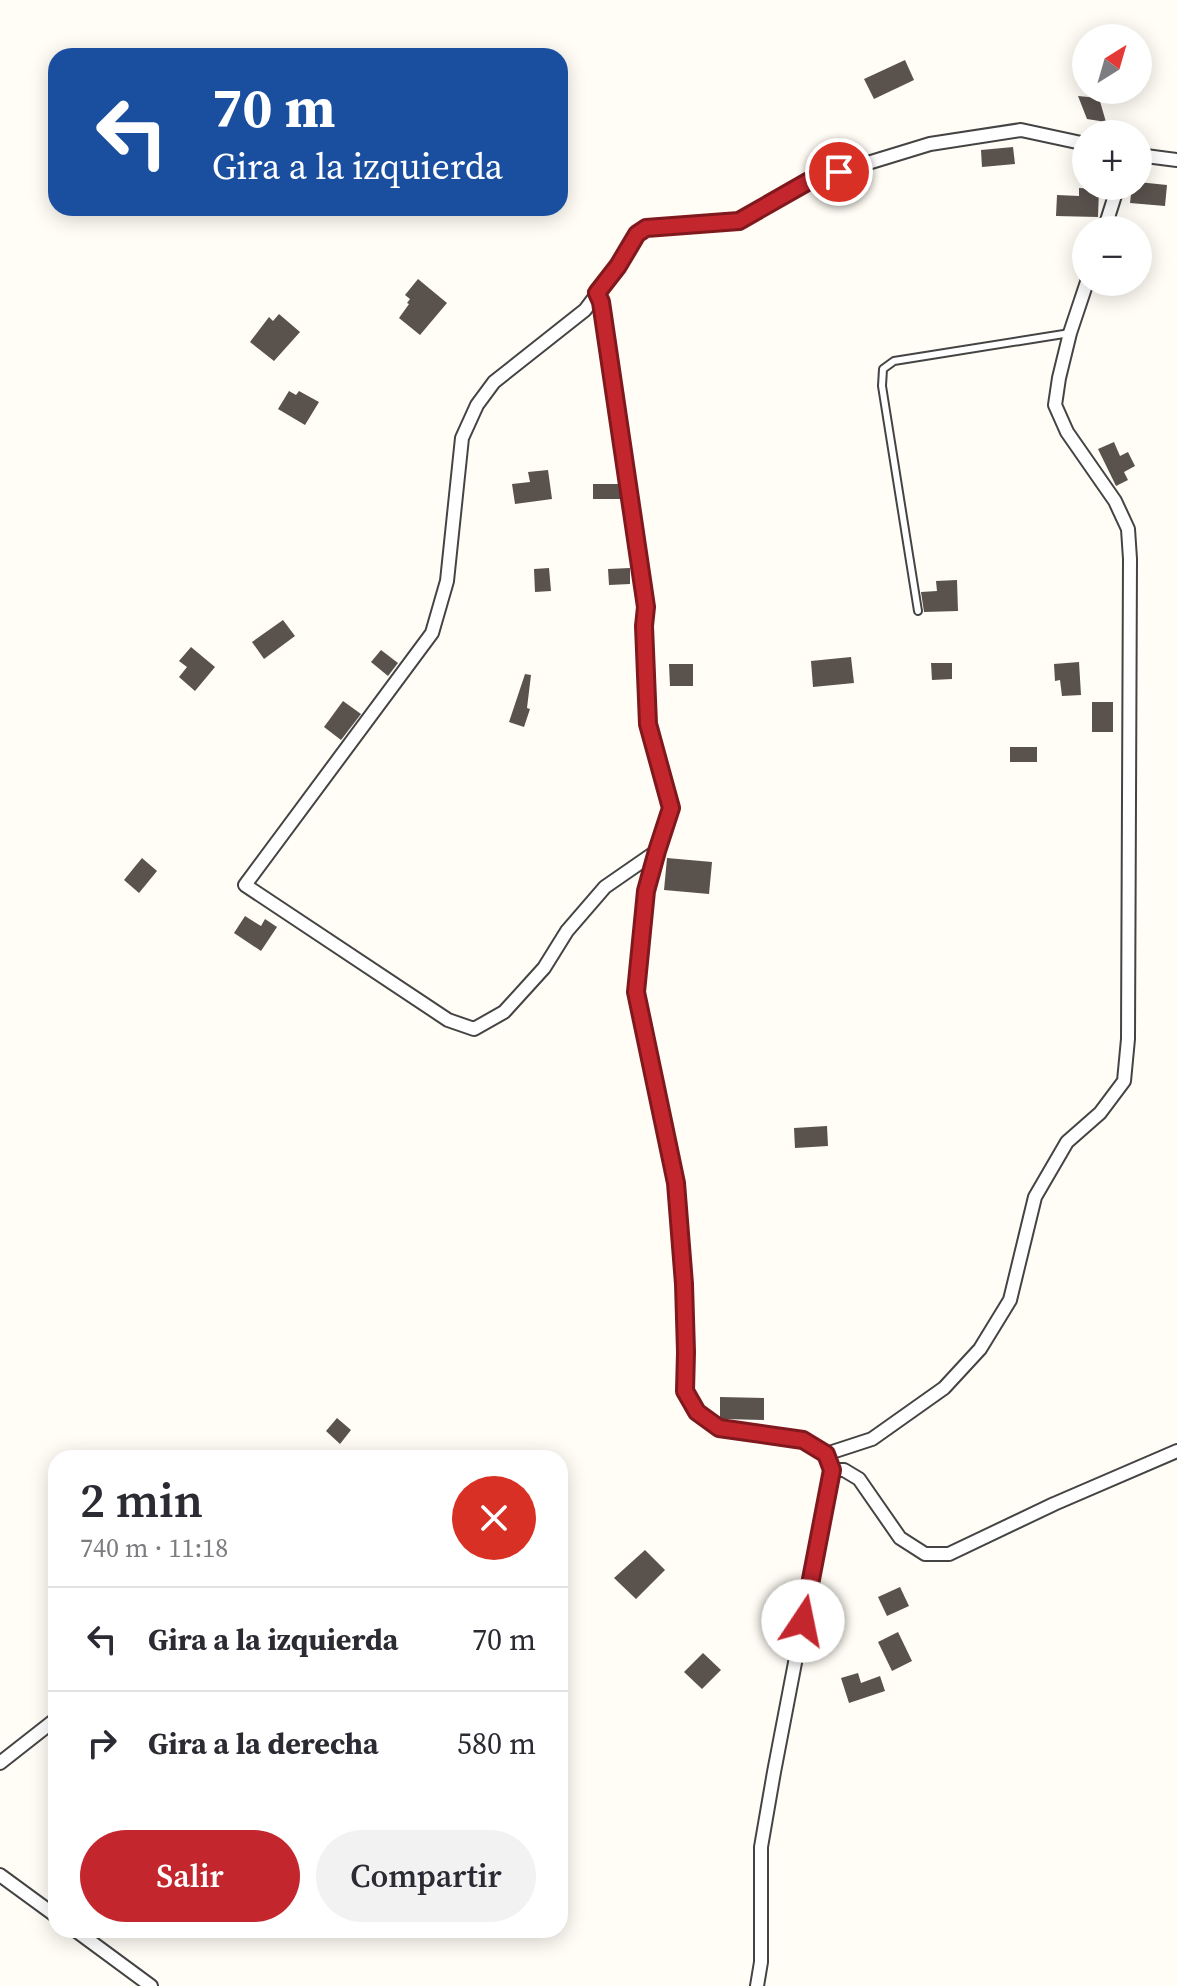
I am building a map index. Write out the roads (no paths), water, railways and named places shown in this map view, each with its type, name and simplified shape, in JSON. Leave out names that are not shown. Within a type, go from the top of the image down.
[{"type":"street","points":[[657,851],[605,887],[567,931],[544,968],[504,1012],[474,1029],[448,1020],[245,885],[432,633],[447,581],[462,438],[477,405],[494,382],[585,310],[637,234],[646,228],[739,221],[809,181],[930,144],[1021,130],[1072,141]]},
{"type":"street","points":[[1152,157],[1177,160]]},
{"type":"street","points":[[597,293],[604,317],[646,607],[648,724],[671,808],[646,891],[636,992],[676,1183],[684,1284],[685,1391],[697,1412],[719,1428],[803,1440],[826,1454],[832,1470],[761,1847],[761,1962],[757,1986]]},
{"type":"street","points":[[826,1454],[872,1439],[944,1388],[980,1349],[1010,1300],[1035,1197],[1067,1142],[1100,1113],[1124,1081],[1128,1039],[1130,559],[1128,529],[1115,501],[1067,432],[1055,405],[1070,333],[1082,296]]},
{"type":"street","points":[[832,1470],[844,1470],[859,1479],[900,1538],[925,1554],[949,1554],[1177,1451]]},
{"type":"street","points":[[0,1763],[48,1725]]},
{"type":"street","points":[[0,1875],[48,1910]]},
{"type":"street","points":[[86,1938],[151,1986]]},
{"type":"lane","points":[[918,611],[882,386],[883,369],[894,361],[1070,333]]}]
